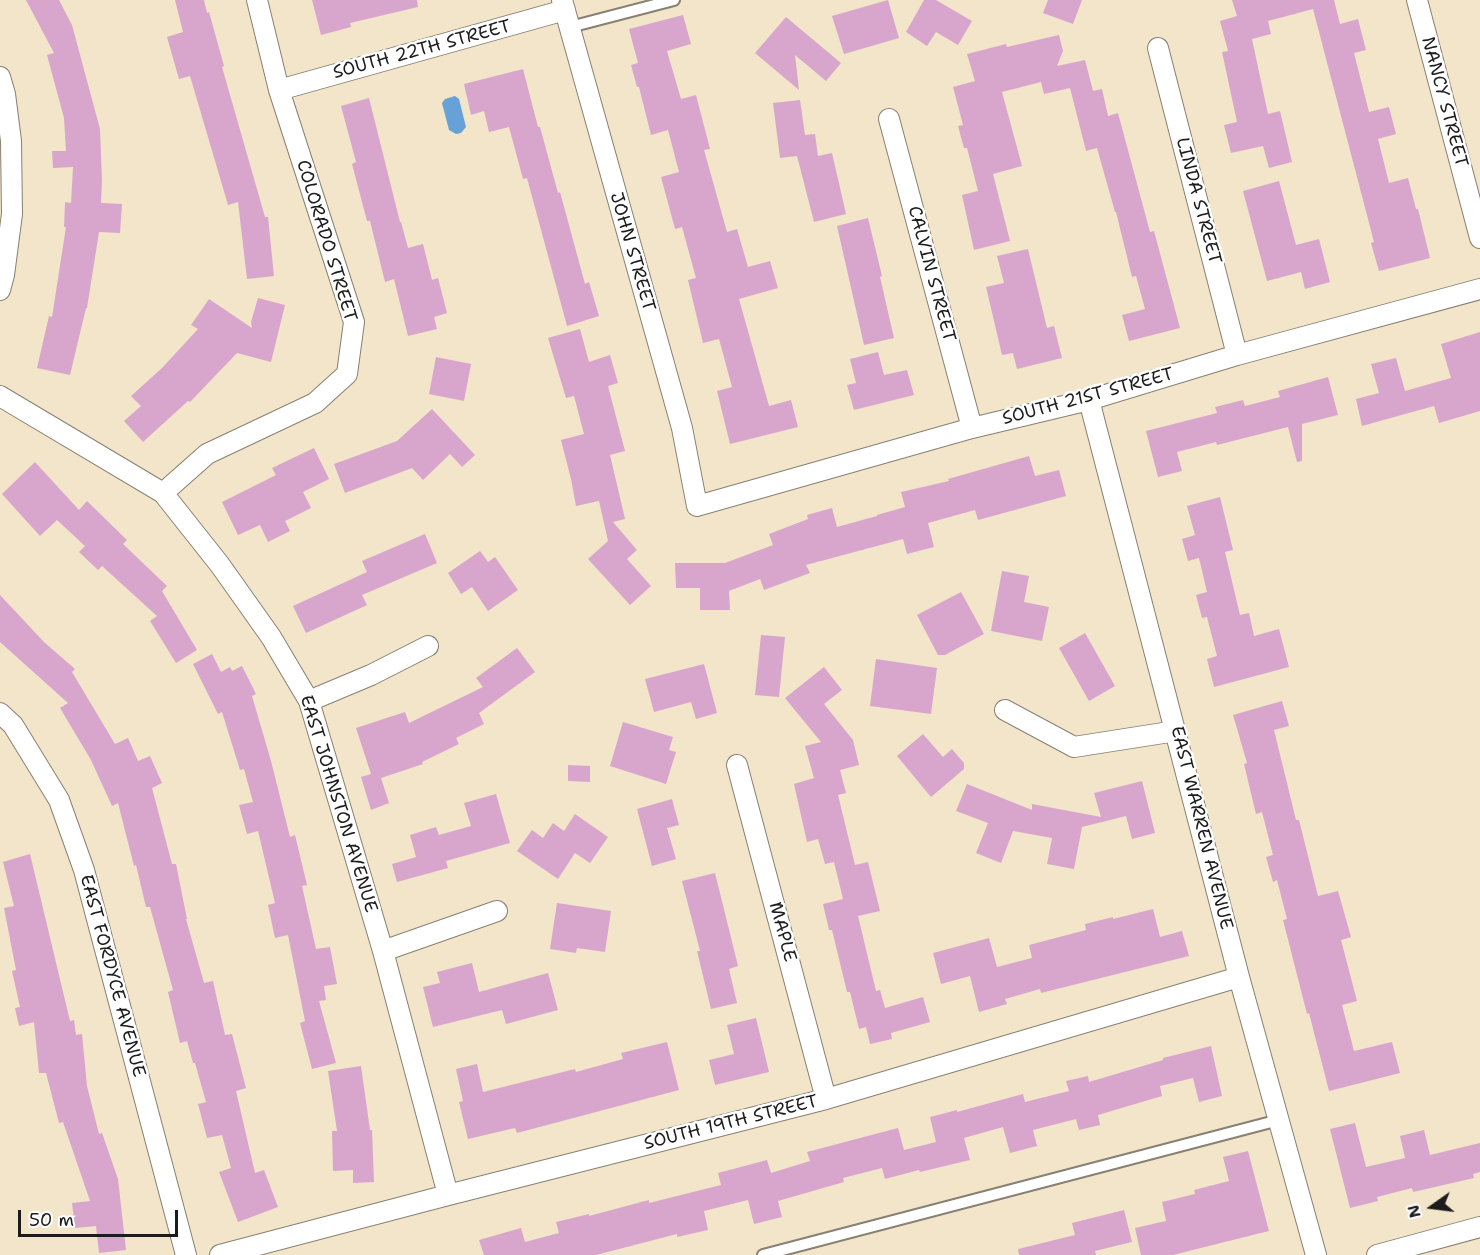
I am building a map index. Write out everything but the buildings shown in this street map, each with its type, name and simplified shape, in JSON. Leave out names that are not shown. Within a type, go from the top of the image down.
[{"type":"street","name":"COLORADO STREET","points":[[163,493],[207,454],[315,404],[347,374],[354,322],[279,90],[257,0]]},
{"type":"street","name":"NANCY STREET","points":[[1417,0],[1480,238]]},
{"type":"street","name":"SOUTH 22TH STREET","points":[[279,90],[566,12]]},
{"type":"street","name":"JOHN STREET","points":[[566,12],[681,428],[697,506]]},
{"type":"street","name":"LINDA STREET","points":[[1158,48],[1237,355]]},
{"type":"street","points":[[0,77],[5,94],[11,141],[12,214],[0,290]]},
{"type":"street","name":"CALVIN STREET","points":[[889,119],[972,428]]},
{"type":"street","name":"SOUTH 21ST STREET","points":[[697,506],[972,428],[1089,400],[1237,355],[1480,290]]},
{"type":"street","name":"EAST JOHNSTON AVENUE","points":[[0,396],[163,493],[220,565],[271,638],[309,700],[383,951],[448,1195]]},
{"type":"street","name":"EAST WARREN AVENUE","points":[[1089,400],[1239,977],[1316,1255]]},
{"type":"street","points":[[309,700],[371,675],[428,646]]},
{"type":"street","points":[[1005,710],[1074,747],[1176,731]]},
{"type":"street","name":"EAST FORDYCE AVENUE","points":[[0,713],[13,725],[59,800],[80,860],[186,1255]]},
{"type":"street","name":"MAPLE","points":[[737,765],[826,1099]]},
{"type":"street","points":[[383,951],[497,911]]},
{"type":"street","name":"SOUTH 19TH STREET","points":[[220,1255],[826,1099],[1239,977]]},
{"type":"street","points":[[1377,1255],[1480,1227]]},
{"type":"lane","points":[[566,12],[674,0]]},
{"type":"lane","points":[[763,1255],[1279,1120]]},
{"type":"water","points":[[455,96],[459,99],[466,127],[461,133],[456,134],[449,130],[442,103],[445,99]]}]
